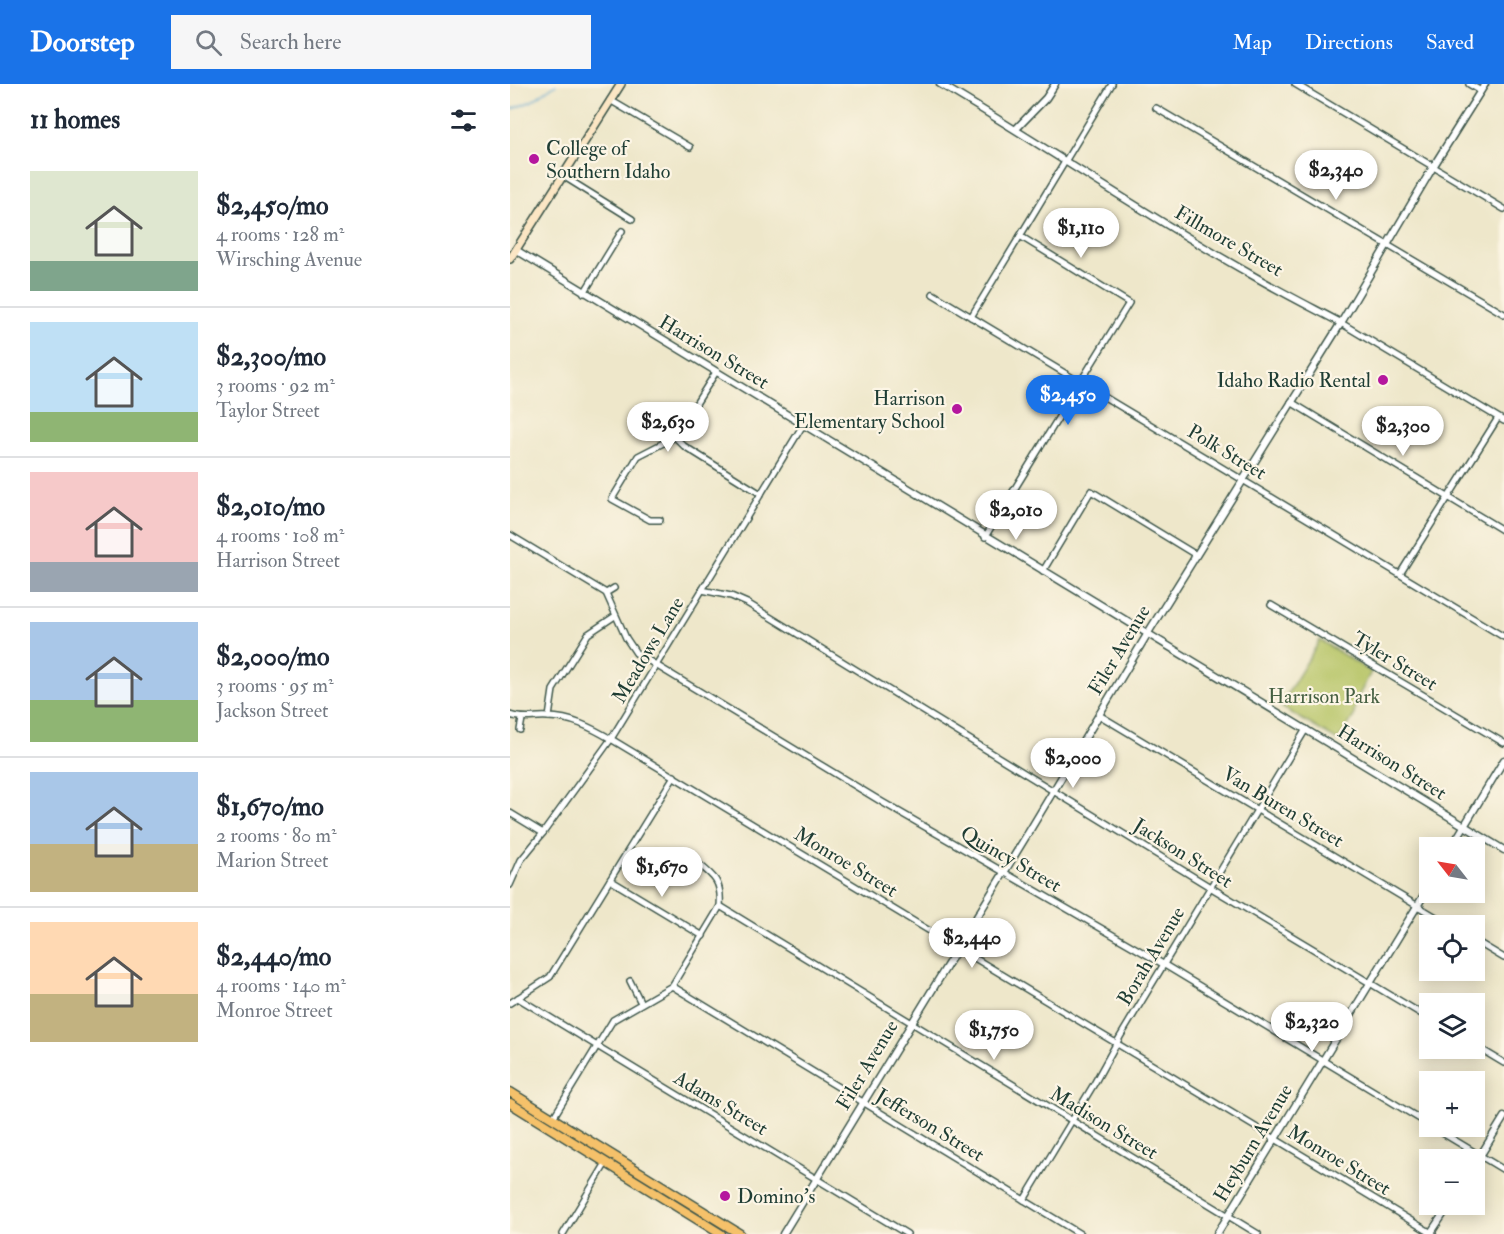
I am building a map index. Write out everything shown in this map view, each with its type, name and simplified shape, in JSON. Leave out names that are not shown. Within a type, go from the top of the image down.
[{"type":"main road","points":[[510,259],[621,84]]},
{"type":"main road","points":[[510,1092],[740,1234]]},
{"type":"main road","points":[[510,1103],[721,1234]]},
{"type":"street","name":"Fillmore Street","points":[[939,84],[1016,129],[1108,189],[1251,275],[1341,323],[1504,421]]},
{"type":"street","points":[[1016,129],[1046,98],[1055,84]]},
{"type":"street","points":[[971,317],[1112,84]]},
{"type":"street","points":[[1295,84],[1504,209]]},
{"type":"street","points":[[1469,84],[1481,91]]},
{"type":"street","name":"Filer Avenue","points":[[783,1234],[1147,634],[1341,323],[1485,84]]},
{"type":"street","points":[[610,100],[690,147]]},
{"type":"street","points":[[1156,108],[1504,314]]},
{"type":"street","points":[[563,176],[632,219]]},
{"type":"street","points":[[584,293],[622,231]]},
{"type":"street","points":[[985,537],[1129,303],[1020,236]]},
{"type":"street","name":"Harrison Street","points":[[516,250],[985,537],[1504,850]]},
{"type":"street","name":"Polk Street","points":[[933,294],[1504,637]]},
{"type":"street","points":[[660,520],[650,520],[612,500],[638,456],[675,437],[716,372]]},
{"type":"street","points":[[1291,402],[1504,531]]},
{"type":"street","points":[[1400,574],[1498,418]]},
{"type":"street","name":"Meadows Lane","points":[[510,885],[521,860],[611,739],[803,425]]},
{"type":"street","points":[[675,437],[684,446],[761,494]]},
{"type":"street","points":[[1043,571],[1091,491],[1196,555]]},
{"type":"street","points":[[510,535],[606,593],[615,588]]},
{"type":"street","name":"Jackson Street","points":[[702,590],[731,596],[747,603],[1419,1013]]},
{"type":"street","name":"Quincy Street","points":[[606,593],[615,616],[636,653],[656,666],[882,802],[1163,964],[1419,1119]]},
{"type":"street","name":"Tyler Street","points":[[1271,605],[1504,743]]},
{"type":"street","points":[[549,717],[553,690],[588,634],[615,616]]},
{"type":"street","name":"Monroe Street","points":[[510,715],[522,719],[549,717],[585,724],[1432,1234]]},
{"type":"street","name":"Van Buren Street","points":[[1099,715],[1434,915]]},
{"type":"street","points":[[520,730],[522,719]]},
{"type":"street","name":"Borah Avenue","points":[[1024,1200],[1163,964],[1306,729]]},
{"type":"street","points":[[1458,837],[1504,760]]},
{"type":"street","points":[[510,1003],[550,977],[674,776]]},
{"type":"street","points":[[510,813],[543,833]]},
{"type":"street","points":[[553,1118],[614,1020],[672,986],[720,906],[721,891],[713,875],[695,861]]},
{"type":"street","points":[[610,880],[703,936]]},
{"type":"street","name":"Heyburn Avenue","points":[[1217,1234],[1368,983],[1418,905]]},
{"type":"street","name":"Madison Street","points":[[720,906],[1258,1234]]},
{"type":"street","points":[[1485,947],[1504,958]]},
{"type":"street","points":[[630,981],[641,1003]]},
{"type":"street","name":"Jefferson Street","points":[[672,986],[1080,1234]]},
{"type":"street","name":"Adams Street","points":[[518,998],[907,1234]]},
{"type":"street","points":[[1485,1052],[1504,1063]]},
{"type":"street","points":[[1484,1149],[1504,1117]]},
{"type":"street","name":"Quincy Street","points":[[1448,1137],[1468,1149]]},
{"type":"street","name":"Quincy Street","points":[[1485,1159],[1504,1170]]},
{"type":"street","points":[[563,1234],[606,1163]]},
{"type":"street","points":[[1432,1234],[1443,1215]]},
{"type":"green space","name":"Harrison Park","points":[[1320,640],[1371,672],[1355,703],[1354,716],[1338,741],[1280,706]]},
{"type":"waterway","points":[[510,110],[532,101],[556,84]]},
{"type":"place","name":"College of Southern Idaho","points":[[534,159]]},
{"type":"place","name":"Idaho Radio Rental","points":[[1383,380]]},
{"type":"place","name":"Harrison Elementary School","points":[[957,409]]},
{"type":"place","name":"Domino's","points":[[725,1196]]}]
